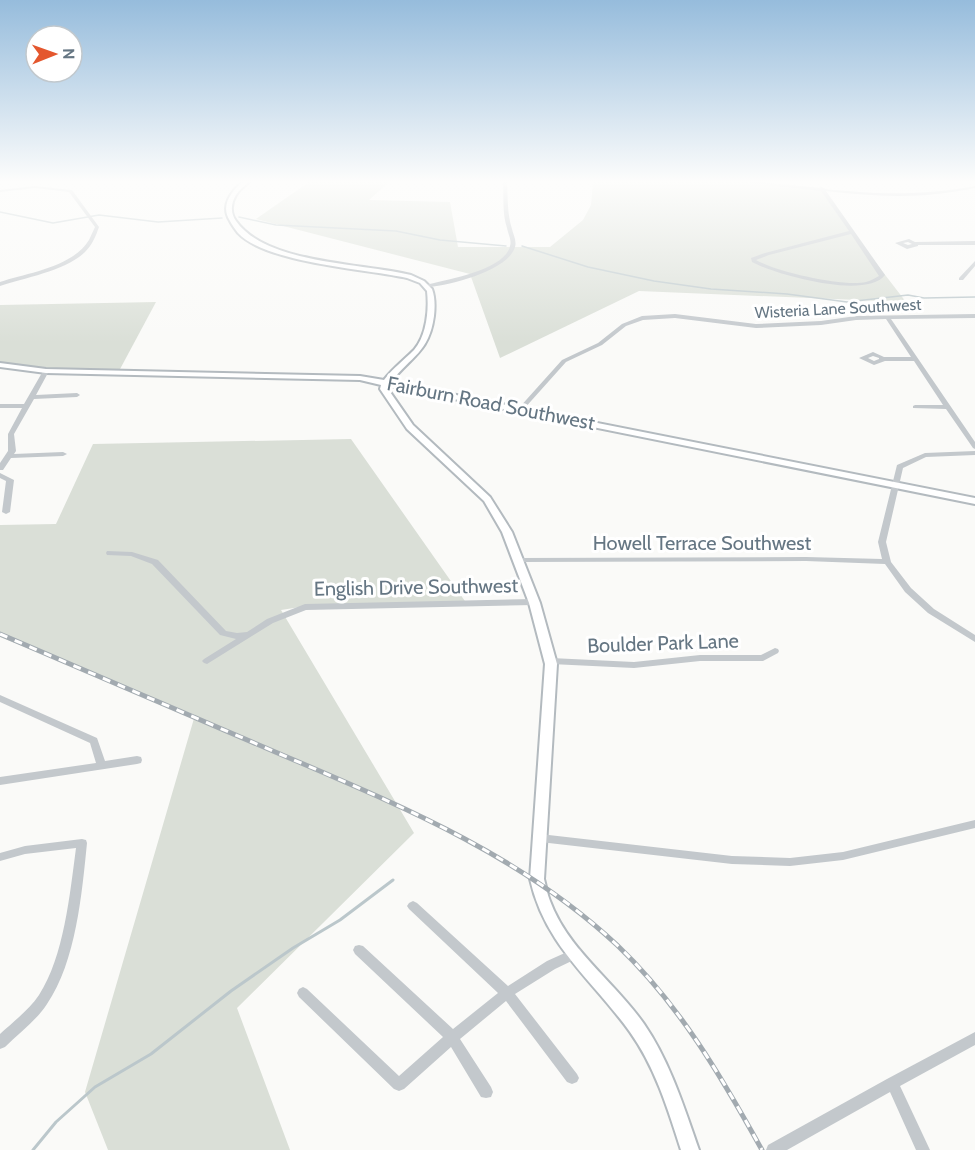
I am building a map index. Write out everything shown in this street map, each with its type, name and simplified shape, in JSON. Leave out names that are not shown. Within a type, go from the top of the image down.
[{"type":"street","points":[[0,284],[75,258],[94,240],[95,236]]},
{"type":"street","points":[[247,236],[291,256],[401,274],[426,286],[431,295],[424,339],[414,356],[386,381],[384,388],[409,425],[470,480],[489,501],[504,526],[518,560],[547,637],[551,661],[538,895],[556,930],[617,1000],[639,1031],[672,1096],[690,1150]]},
{"type":"street","points":[[426,286],[485,270],[501,262],[510,252],[513,243],[511,236]]},
{"type":"street","points":[[838,236],[753,259],[789,274],[846,284],[864,284],[881,277],[882,274],[855,236]]},
{"type":"street","points":[[916,243],[974,244]]},
{"type":"street","points":[[961,279],[975,263]]},
{"type":"street","name":"Wisteria Lane Southwest","points":[[521,409],[564,361],[600,344],[624,325],[642,318],[675,316],[756,326],[887,317],[975,316]]},
{"type":"street","points":[[887,317],[975,447]]},
{"type":"street","points":[[882,359],[915,359]]},
{"type":"street","name":"Fairburn Road Southwest","points":[[0,365],[46,371],[327,376],[386,381],[975,501]]},
{"type":"street","points":[[0,468],[10,455],[13,445],[11,434],[46,371]]},
{"type":"street","points":[[31,397],[77,395]]},
{"type":"street","points":[[0,406],[26,406]]},
{"type":"street","points":[[915,407],[948,407]]},
{"type":"street","points":[[0,453],[10,455],[63,454]]},
{"type":"street","points":[[975,453],[937,453],[915,458],[900,467],[882,542],[886,562],[908,590],[931,611],[975,639]]},
{"type":"street","points":[[0,475],[10,480],[6,512]]},
{"type":"street","points":[[110,553],[132,554],[155,562],[223,633],[237,636],[254,631]]},
{"type":"street","name":"Howell Terrace Southwest","points":[[518,560],[807,559],[886,562]]},
{"type":"street","name":"English Drive Southwest","points":[[207,661],[254,631],[292,611],[318,604],[533,602]]},
{"type":"street","name":"Boulder Park Lane","points":[[551,661],[634,665],[700,658],[763,658],[776,651]]},
{"type":"street","points":[[0,698],[94,741],[101,764]]},
{"type":"street","points":[[0,782],[137,760]]},
{"type":"street","points":[[540,838],[732,860],[790,862],[843,856],[975,824]]},
{"type":"street","points":[[0,857],[25,850],[82,843],[71,921],[51,985],[44,999],[0,1042]]},
{"type":"street","points":[[413,906],[507,993],[572,1078]]},
{"type":"street","points":[[359,950],[453,1038],[486,1092]]},
{"type":"street","points":[[303,993],[399,1085],[507,993],[546,966],[576,953]]},
{"type":"street","points":[[773,1150],[975,1038]]},
{"type":"street","points":[[892,1083],[923,1150]]},
{"type":"shaded area","points":[[321,236],[456,236],[458,247],[550,247],[564,236],[855,236],[906,302],[639,291],[500,358],[470,274]]},
{"type":"shaded area","points":[[156,302],[119,371],[23,370],[0,366],[0,305]]},
{"type":"shaded area","points":[[351,439],[467,604],[307,606],[281,610],[414,833],[237,1008],[290,1150],[108,1150],[85,1092],[195,715],[0,637],[0,525],[56,524],[93,444]]},
{"type":"waterway","points":[[419,236],[440,240],[506,246]]},
{"type":"waterway","points":[[522,246],[588,267],[654,281],[711,289],[787,294],[847,302],[908,295],[924,298],[975,297]]},
{"type":"waterway","points":[[33,1150],[56,1122],[95,1087],[151,1054],[231,991],[293,948],[340,920],[393,880]]},
{"type":"railway","points":[[0,634],[414,813],[500,858],[541,884],[617,945],[660,992],[714,1068],[762,1150]]}]
